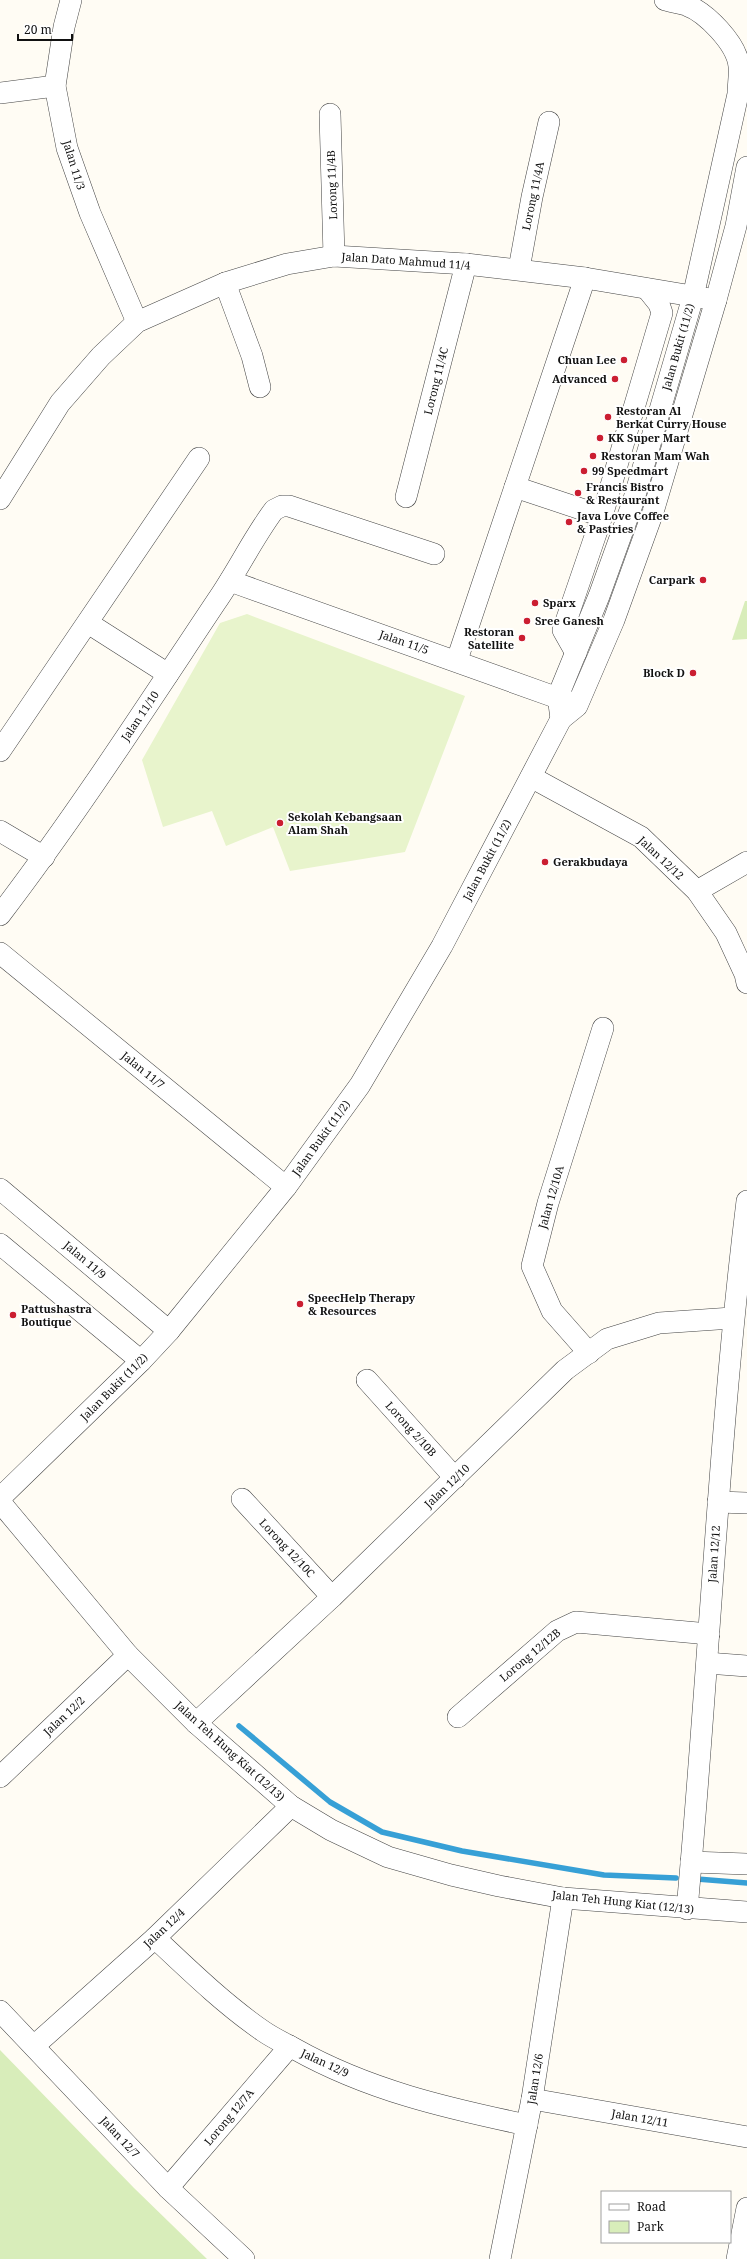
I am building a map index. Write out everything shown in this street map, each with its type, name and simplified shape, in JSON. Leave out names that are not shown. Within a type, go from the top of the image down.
[{"type":"street","name":"Jalan 11/3","points":[[71,0],[64,26],[55,86],[67,148],[90,213],[137,322]]},
{"type":"street","name":"Jalan Bukit (11/2)","points":[[558,696],[599,596],[633,502],[693,297],[738,94],[739,65],[733,49],[724,35],[709,19],[687,5],[665,0]]},
{"type":"street","points":[[0,93],[55,86]]},
{"type":"street","name":"Lorong 11/4B","points":[[330,114],[334,256]]},
{"type":"street","name":"Lorong 11/4A","points":[[518,269],[549,122]]},
{"type":"street","name":"Jalan Bukit (11/2)","points":[[0,1498],[141,1361],[169,1330],[286,1187],[360,1085],[442,946],[561,719],[577,706],[614,620],[653,512],[716,300],[736,226],[747,167]]},
{"type":"street","name":"Jalan Dato Mahmud 11/4","points":[[0,498],[60,403],[101,356],[137,322],[225,283],[287,264],[334,256],[466,264],[585,278],[716,300]]},
{"type":"street","name":"Lorong 11/4C","points":[[406,497],[466,264]]},
{"type":"street","points":[[457,660],[585,278]]},
{"type":"street","points":[[225,283],[252,356],[260,387]]},
{"type":"street","points":[[576,653],[563,630],[602,516],[662,313],[659,304],[647,289]]},
{"type":"street","points":[[0,751],[199,458]]},
{"type":"street","points":[[515,487],[602,516]]},
{"type":"street","name":"Jalan 11/10","points":[[0,915],[44,857],[230,581],[273,512],[279,507],[289,506],[434,554]]},
{"type":"street","name":"Jalan 11/5","points":[[230,581],[558,696],[577,706]]},
{"type":"street","points":[[88,623],[168,674]]},
{"type":"street","points":[[558,696],[561,719]]},
{"type":"street","name":"Jalan 12/12","points":[[531,777],[641,837],[697,891],[726,933],[746,977]]},
{"type":"street","points":[[0,831],[44,857]]},
{"type":"street","points":[[697,891],[747,862]]},
{"type":"street","name":"Jalan 11/7","points":[[0,953],[286,1187]]},
{"type":"street","name":"Jalan 12/10A","points":[[589,1353],[552,1311],[532,1266],[548,1203],[603,1028]]},
{"type":"street","name":"Jalan 11/9","points":[[0,1189],[169,1330]]},
{"type":"street","name":"Jalan 12/12","points":[[687,1909],[707,1663],[718,1502],[739,1343],[732,1318],[747,1201]]},
{"type":"street","points":[[0,1244],[141,1361]]},
{"type":"street","name":"Jalan 12/10","points":[[196,1723],[332,1597],[565,1370],[607,1339],[659,1323],[732,1318]]},
{"type":"street","name":"Lorong 2/10B","points":[[368,1380],[455,1478]]},
{"type":"street","name":"Lorong 12/10C","points":[[242,1499],[332,1597]]},
{"type":"street","name":"Jalan Teh Hung Kiat (12/13)","points":[[0,1502],[128,1656],[196,1723],[291,1806],[331,1830],[388,1857],[451,1875],[563,1898],[687,1909],[747,1912]]},
{"type":"street","points":[[718,1502],[747,1503]]},
{"type":"street","name":"Lorong 12/12B","points":[[458,1716],[557,1631],[576,1622],[709,1634]]},
{"type":"street","name":"Jalan 12/2","points":[[0,1777],[128,1656]]},
{"type":"street","points":[[707,1663],[747,1666]]},
{"type":"street","name":"Jalan 12/4","points":[[34,2046],[155,1938],[291,1806]]},
{"type":"street","points":[[691,1862],[747,1864]]},
{"type":"street","name":"Jalan 12/6","points":[[500,2259],[532,2100],[563,1898]]},
{"type":"street","name":"Jalan 12/9","points":[[155,1938],[214,1992],[263,2031],[318,2062],[396,2094],[456,2110],[527,2125]]},
{"type":"street","name":"Jalan 12/7","points":[[0,2011],[168,2188],[244,2259]]},
{"type":"street","name":"Lorong 12/7A","points":[[168,2188],[290,2046]]},
{"type":"street","name":"Jalan 12/11","points":[[532,2100],[747,2137]]},
{"type":"street","points":[[737,2259],[747,2208]]},
{"type":"green space","points":[[745,601],[747,601],[747,639],[732,640]]},
{"type":"green space","points":[[247,614],[465,696],[405,852],[290,871],[273,827],[226,846],[212,811],[163,827],[142,760],[220,623]]},
{"type":"green space","points":[[0,2050],[134,2188],[207,2259],[0,2259]]},
{"type":"waterway","points":[[239,1726],[330,1802],[382,1832],[462,1851],[604,1875],[676,1878]]},
{"type":"waterway","points":[[697,1879],[747,1883]]},
{"type":"place","name":"Chuan Lee","points":[[624,360]]},
{"type":"place","name":"Advanced","points":[[615,379]]},
{"type":"place","name":"Restoran Al Berkat Curry House","points":[[608,417]]},
{"type":"place","name":"KK Super Mart","points":[[600,438]]},
{"type":"place","name":"Restoran Mam Wah","points":[[593,456]]},
{"type":"place","name":"99 Speedmart","points":[[584,471]]},
{"type":"place","name":"Francis Bistro & Restaurant","points":[[578,493]]},
{"type":"place","name":"Java Love Coffee & Pastries","points":[[569,522]]},
{"type":"place","name":"Carpark","points":[[703,580]]},
{"type":"place","name":"Sparx","points":[[535,603]]},
{"type":"place","name":"Sree Ganesh","points":[[527,621]]},
{"type":"place","name":"Restoran Satellite","points":[[522,638]]},
{"type":"place","name":"Block D","points":[[693,673]]},
{"type":"place","name":"Sekolah Kebangsaan Alam Shah","points":[[280,823]]},
{"type":"place","name":"Gerakbudaya","points":[[545,862]]},
{"type":"place","name":"SpeecHelp Therapy & Resources","points":[[300,1304]]},
{"type":"place","name":"Pattushastra Boutique","points":[[13,1315]]}]
